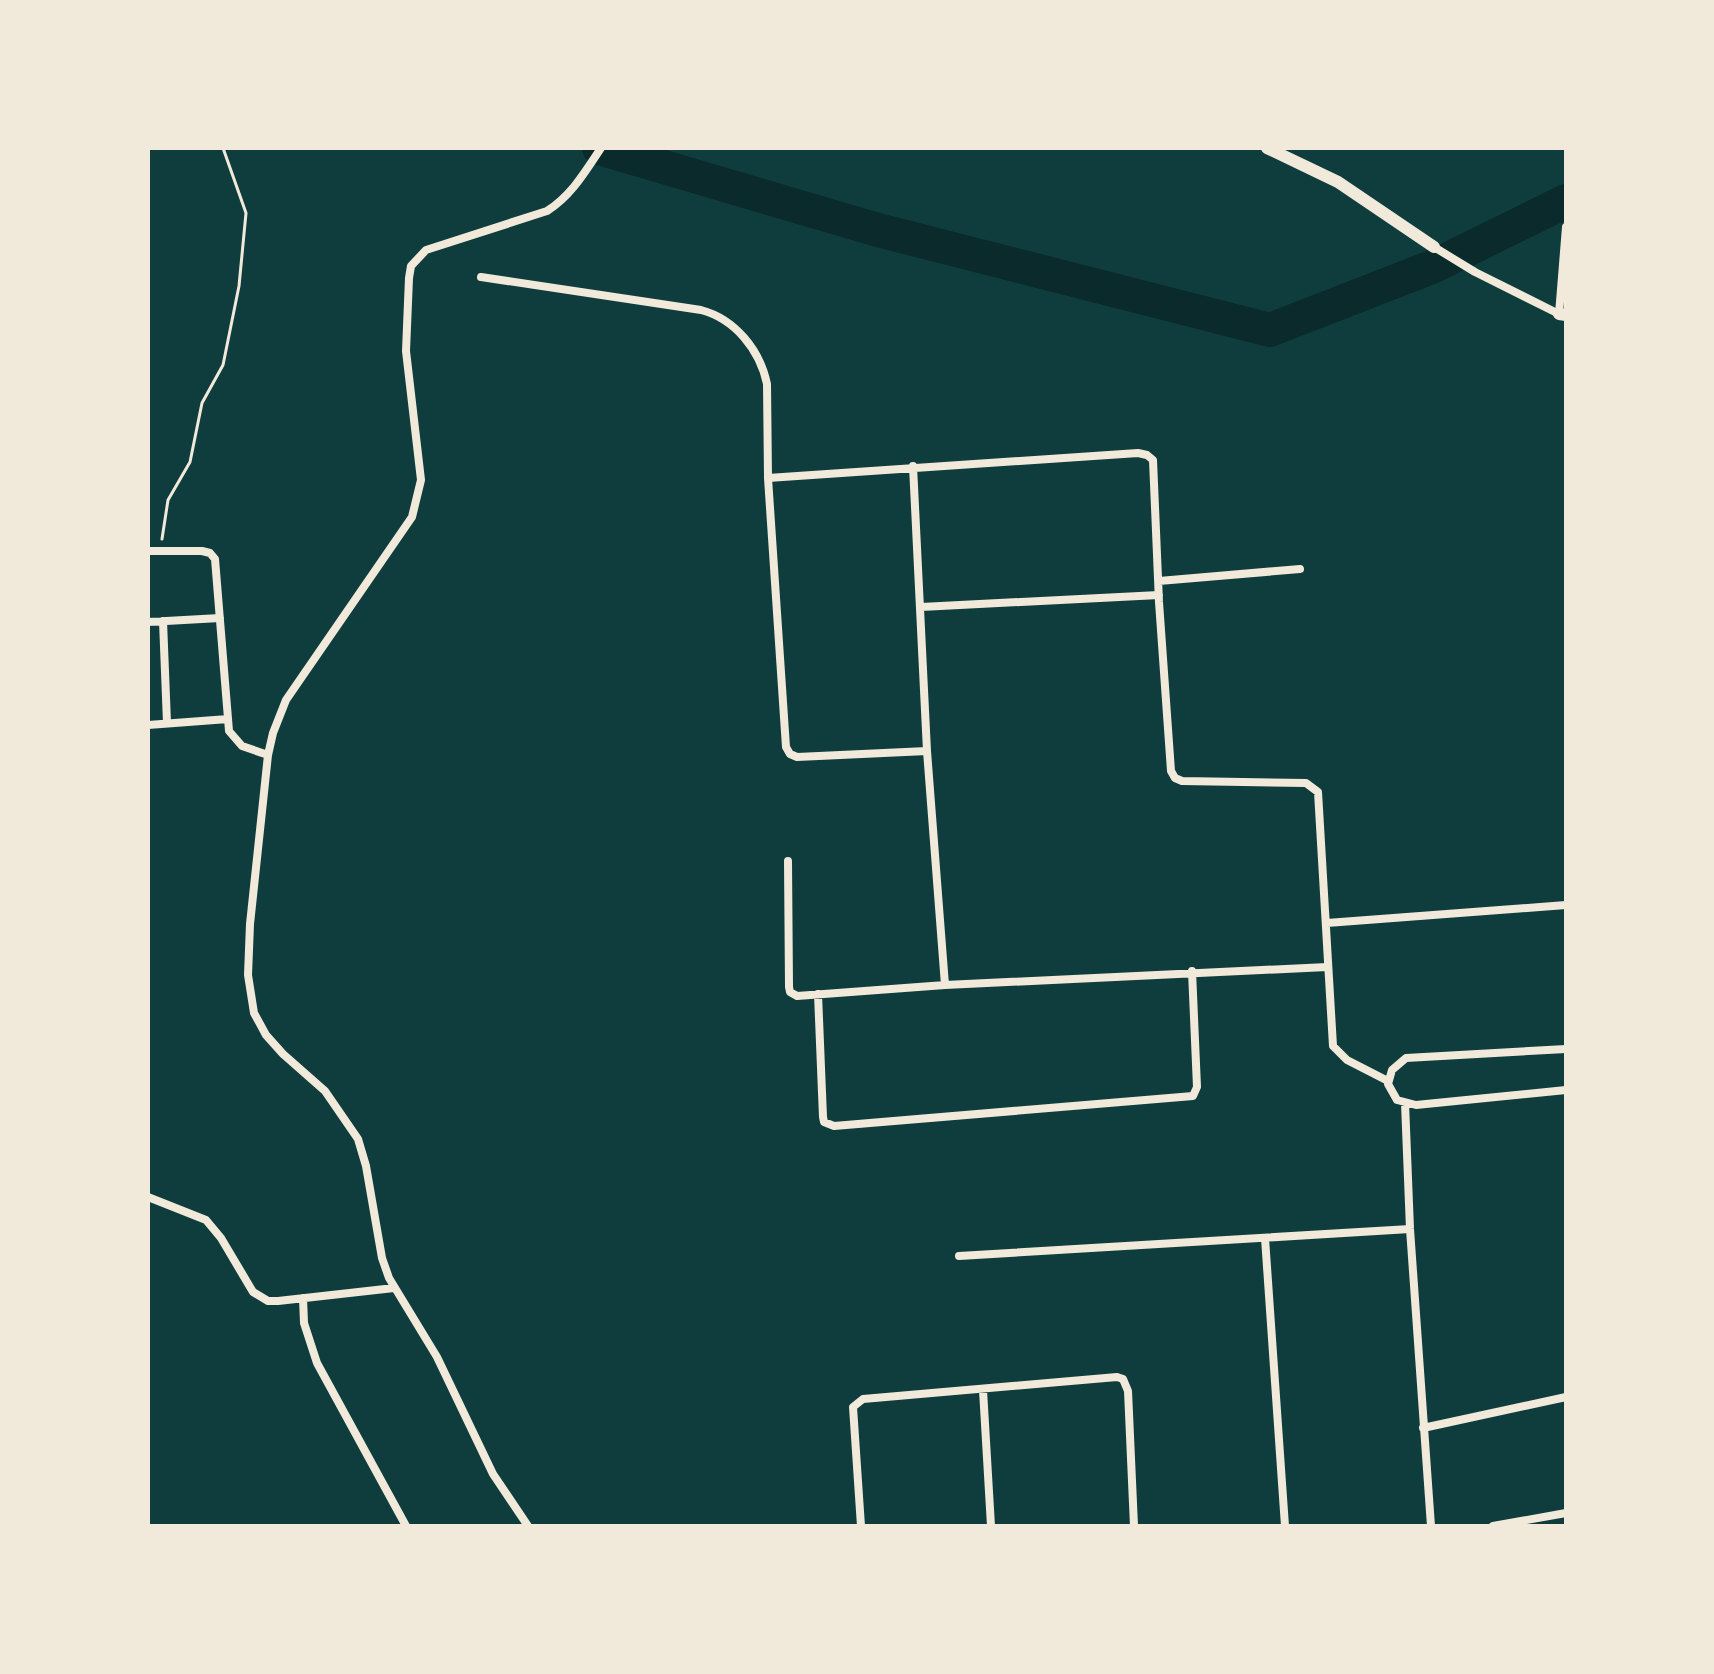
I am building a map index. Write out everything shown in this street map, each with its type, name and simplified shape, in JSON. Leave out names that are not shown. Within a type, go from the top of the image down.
[{"type":"street","points":[[528,1526],[493,1474],[437,1357],[394,1288],[382,1258],[366,1166],[358,1139],[325,1091],[266,1035],[252,1004],[248,975],[250,924],[268,755],[286,700],[355,595],[412,517],[418,497],[421,469],[406,351],[411,266],[426,250],[547,211],[575,187],[601,148]]},
{"type":"street","points":[[1267,148],[1338,182],[1475,272],[1563,315],[1566,227]]},
{"type":"street","points":[[481,277],[701,310],[717,316],[747,341],[764,369],[767,384],[768,478],[786,747],[790,754],[797,757],[927,751]]},
{"type":"street","points":[[768,478],[1138,453],[1153,460],[1171,771],[1175,778],[1182,781],[1306,783],[1312,786],[1320,800],[1333,1046],[1347,1060],[1388,1081]]},
{"type":"street","points":[[913,466],[927,751],[945,985]]},
{"type":"street","points":[[148,551],[202,551],[210,553],[215,559],[229,731],[236,742],[268,755]]},
{"type":"street","points":[[1159,581],[1300,569]]},
{"type":"street","points":[[921,607],[1159,595]]},
{"type":"street","points":[[148,622],[220,618]]},
{"type":"street","points":[[163,621],[167,723]]},
{"type":"street","points":[[148,725],[228,719]]},
{"type":"street","points":[[788,861],[789,987],[790,992],[797,996],[1192,971],[1327,967]]},
{"type":"street","points":[[1327,923],[1566,905]]},
{"type":"street","points":[[818,994],[823,1117],[824,1122],[834,1126],[1193,1096],[1197,1087],[1192,971]]},
{"type":"street","points":[[1566,1049],[1406,1058],[1392,1070],[1388,1081],[1392,1096],[1416,1105],[1566,1090]]},
{"type":"street","points":[[1405,1103],[1410,1229],[1431,1526]]},
{"type":"street","points":[[148,1197],[206,1220],[221,1238],[253,1292],[261,1299],[268,1301],[394,1288]]},
{"type":"street","points":[[959,1256],[1410,1229]]},
{"type":"street","points":[[1265,1238],[1285,1526]]},
{"type":"street","points":[[303,1298],[304,1323],[317,1363],[406,1526]]},
{"type":"street","points":[[861,1526],[853,1407],[863,1399],[1117,1377],[1123,1379],[1128,1391],[1134,1526]]},
{"type":"street","points":[[983,1390],[991,1526]]},
{"type":"street","points":[[1423,1428],[1566,1397]]},
{"type":"street","points":[[1493,1526],[1566,1513]]},
{"type":"path","points":[[161,550],[168,500],[190,462],[202,403],[223,365],[239,286],[246,213],[223,148]]},
{"type":"waterway","points":[[599,148],[878,230],[1270,330],[1432,267],[1566,201]]}]
